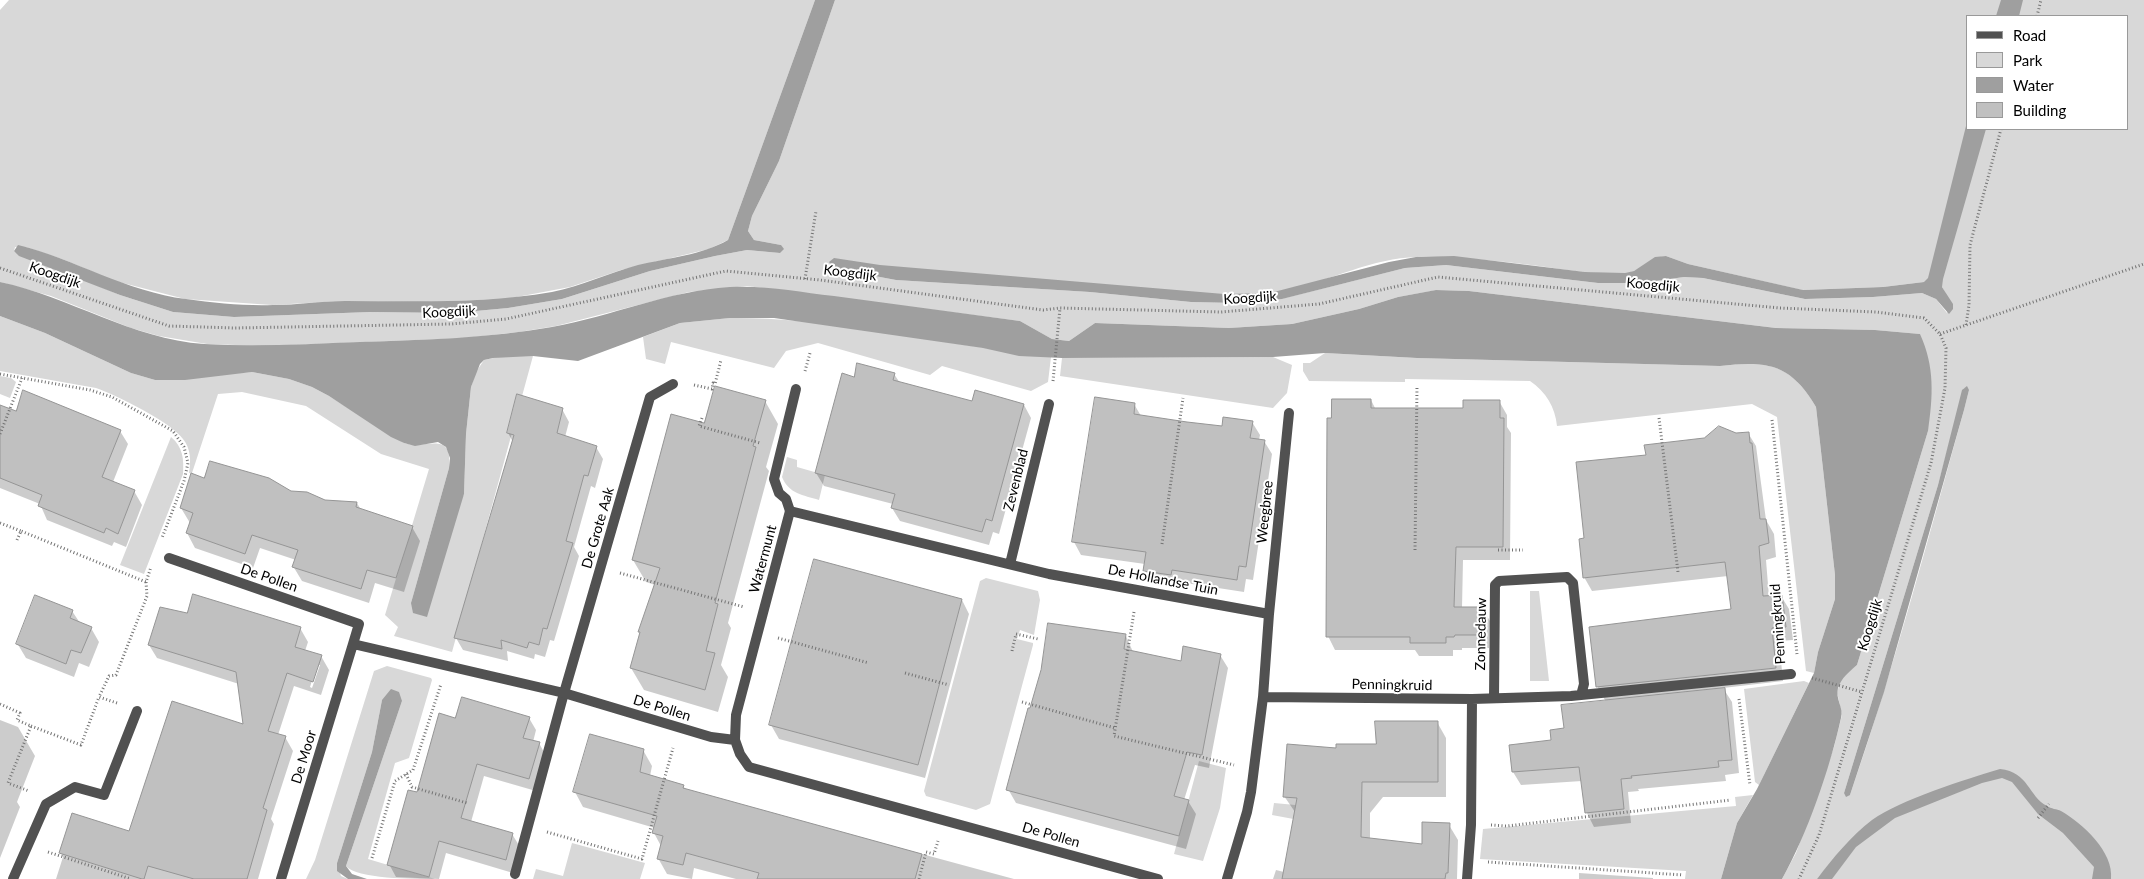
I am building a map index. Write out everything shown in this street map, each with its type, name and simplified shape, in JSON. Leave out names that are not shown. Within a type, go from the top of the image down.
[{"type":"street","name":"De Grote Aak","points":[[515,874],[530,827],[564,693],[650,397],[673,384]]},
{"type":"street","name":"Watermunt","points":[[735,740],[736,716],[790,511],[786,499],[778,493],[774,479],[796,389]]},
{"type":"street","name":"Zevenblad","points":[[1010,564],[1049,404]]},
{"type":"street","name":"Weegbree","points":[[1269,614],[1289,413]]},
{"type":"street","name":"De Hollandse Tuin","points":[[790,511],[1049,574],[1269,614]]},
{"type":"street","name":"De Pollen","points":[[169,558],[359,624],[353,644],[564,693],[711,737],[735,740],[740,754],[749,767],[1158,879]]},
{"type":"street","name":"Zonnedauw","points":[[1494,698],[1495,584],[1499,581],[1567,577],[1573,583],[1584,684],[1581,695]]},
{"type":"street","points":[[1227,879],[1247,812],[1254,769],[1263,697],[1269,614]]},
{"type":"street","name":"De Moor","points":[[280,879],[353,644]]},
{"type":"street","name":"Penningkruid","points":[[1263,697],[1472,699],[1581,695],[1791,674]]},
{"type":"street","points":[[1468,879],[1471,825],[1472,699]]},
{"type":"street","points":[[13,879],[46,804],[75,787],[104,795],[137,711]]},
{"type":"path","points":[[2037,15],[2041,0]]},
{"type":"path","points":[[1966,325],[1969,305],[1970,245],[2001,130]]},
{"type":"path","points":[[805,278],[816,211]]},
{"type":"path","points":[[1940,334],[2144,264]]},
{"type":"path","name":"Koogdijk","points":[[0,268],[168,326],[235,328],[451,324],[506,319],[726,271],[805,278],[1043,310],[1060,308],[1220,312],[1319,304],[1438,277],[1780,308],[1876,312],[1924,318],[1940,334],[1946,348],[1945,388],[1931,463],[1819,834],[1799,879]]},
{"type":"path","points":[[1053,381],[1060,308]]},
{"type":"path","points":[[686,383],[712,389],[721,360]]},
{"type":"path","points":[[0,374],[90,390],[112,397],[173,432],[184,447],[188,462],[184,481],[159,546]]},
{"type":"path","points":[[0,434],[22,378]]},
{"type":"path","points":[[1415,550],[1417,386]]},
{"type":"path","points":[[1162,544],[1183,398]]},
{"type":"path","points":[[702,418],[699,426],[781,449]]},
{"type":"path","points":[[1660,418],[1678,572]]},
{"type":"path","name":"Penningkruid","points":[[1772,420],[1798,667],[1791,674]]},
{"type":"path","points":[[0,523],[146,582]]},
{"type":"path","points":[[17,540],[21,531]]},
{"type":"path","points":[[1498,550],[1523,550]]},
{"type":"path","points":[[0,704],[20,713],[17,720],[81,745],[99,696],[110,676],[116,675],[147,596],[146,582],[152,564]]},
{"type":"path","points":[[600,568],[763,612]]},
{"type":"path","points":[[1138,589],[1114,736],[1200,758],[1254,769]]},
{"type":"path","points":[[758,632],[870,663]]},
{"type":"path","points":[[1012,651],[1016,634],[1038,639]]},
{"type":"path","points":[[372,858],[394,781],[413,770],[447,666]]},
{"type":"path","points":[[905,673],[949,685]]},
{"type":"path","points":[[1805,676],[1862,692]]},
{"type":"path","points":[[1737,680],[1750,785]]},
{"type":"path","points":[[99,696],[137,711]]},
{"type":"path","points":[[1022,702],[1115,728]]},
{"type":"path","points":[[31,726],[8,783],[53,800]]},
{"type":"path","points":[[530,827],[642,859],[679,728]]},
{"type":"path","points":[[406,774],[412,787],[467,803]]},
{"type":"path","points":[[1471,825],[1507,826],[1732,800]]},
{"type":"path","points":[[2038,818],[2049,804]]},
{"type":"path","points":[[919,879],[926,852],[934,854],[944,821]]},
{"type":"path","points":[[28,845],[131,879]]},
{"type":"path","points":[[1469,863],[1507,862],[1683,875]]},
{"type":"green space","points":[[9,0],[815,0],[728,240],[709,249],[621,270],[570,287],[506,299],[421,302],[342,301],[272,305],[185,299],[115,281],[62,259],[26,247],[15,247],[14,251],[120,295],[173,312],[234,317],[370,312],[454,313],[508,308],[562,299],[650,271],[715,256],[747,250],[780,253],[781,245],[754,240],[748,231],[752,216],[779,161],[835,0],[2144,0],[2144,879],[1831,879],[1826,868],[1817,879],[1782,879],[1796,853],[1834,747],[1842,715],[1837,692],[1842,677],[1857,665],[1928,431],[1920,334],[1875,330],[1776,328],[1469,291],[1437,290],[1398,297],[1359,309],[1292,324],[1229,328],[1095,323],[1069,341],[1052,339],[1020,321],[747,286],[689,292],[556,326],[519,332],[465,338],[265,346],[207,344],[159,336],[131,328],[51,296],[0,282],[0,10]],"holes":[[[1666,256],[1688,264],[1802,290],[1883,287],[1924,282],[1942,287],[1946,294],[1947,313],[1936,299],[1922,293],[1805,299],[1703,278],[1684,277],[1641,283],[1598,283],[1446,265],[1405,268],[1281,299],[1237,303],[1191,302],[1090,292],[896,280],[832,268],[829,262],[1209,294],[1239,294],[1289,290],[1368,265],[1401,258],[1459,258],[1578,271],[1625,273],[1636,270],[1654,259]],[[1964,388],[1969,390],[1924,555],[1896,651],[1850,795],[1844,793],[1938,485]]]},
{"type":"green space","points":[[0,316],[45,333],[131,373],[155,380],[252,372],[289,379],[312,387],[329,396],[404,443],[442,445],[447,449],[449,468],[411,603],[464,494],[466,434],[471,387],[476,372],[484,360],[508,355],[533,356],[452,652],[394,636],[398,627],[385,615],[429,469],[381,454],[306,406],[242,392],[218,394],[192,473],[189,473],[190,455],[188,447],[177,432],[155,417],[96,388],[0,371]]},
{"type":"green space","points":[[730,318],[793,320],[1051,357],[1048,382],[1031,391],[942,366],[930,375],[818,343],[786,351],[774,368],[671,342],[665,364],[646,359],[643,337],[680,323]]},
{"type":"green space","points":[[1325,353],[1417,358],[1720,366],[1752,364],[1765,365],[1787,373],[1797,381],[1816,407],[1835,575],[1835,599],[1818,652],[1814,673],[1806,671],[1777,417],[1752,404],[1557,426],[1549,401],[1541,390],[1530,381],[1405,379],[1405,382],[1309,381],[1303,371],[1303,363],[1310,363]]},
{"type":"green space","points":[[1273,357],[1292,365],[1287,393],[1273,408],[1060,376],[1062,358]]},
{"type":"green space","points":[[0,376],[11,378],[16,382],[10,398],[0,394]]},
{"type":"green space","points":[[171,437],[178,445],[182,454],[183,474],[144,574],[120,565]]},
{"type":"green space","points":[[787,457],[797,460],[797,467],[825,475],[819,500],[797,493],[785,483],[782,477]]},
{"type":"green space","points":[[986,578],[1038,591],[1040,600],[1034,635],[1020,630],[1017,639],[1033,643],[1033,645],[990,804],[976,810],[926,796],[924,791],[980,581]]},
{"type":"green space","points":[[1530,591],[1539,591],[1549,681],[1530,681]]},
{"type":"green space","points":[[387,666],[431,678],[432,680],[409,758],[395,763],[368,859],[435,879],[373,876],[361,874],[346,866],[402,701],[382,700],[372,752],[337,863],[341,876],[348,879],[306,879],[315,860],[374,671]]},
{"type":"green space","points":[[1804,681],[1809,683],[1759,785],[1755,782],[1744,689]]},
{"type":"green space","points":[[1199,761],[1226,768],[1220,808],[1203,861],[1174,854]]},
{"type":"green space","points":[[1753,795],[1737,823],[1721,879],[1685,879],[1686,871],[1480,859],[1483,829],[1736,806],[1735,797]]},
{"type":"green space","points":[[1274,803],[1317,807],[1315,823],[1272,815]]},
{"type":"green space","points":[[572,843],[645,863],[640,879],[533,879],[536,869],[563,876]]},
{"type":"water","points":[[815,0],[835,0],[779,161],[752,216],[748,231],[754,240],[781,245],[784,249],[780,253],[747,250],[715,256],[650,271],[562,299],[508,308],[454,313],[370,312],[234,317],[173,312],[120,295],[19,256],[14,251],[18,245],[39,251],[122,283],[164,295],[219,303],[262,305],[336,301],[474,300],[526,296],[552,292],[638,265],[684,256],[707,249],[728,240]]},
{"type":"water","points":[[2001,0],[2023,0],[2019,15],[1996,15]]},
{"type":"water","points":[[1966,126],[1966,130],[1986,130],[1943,279],[1942,287],[1953,304],[1953,309],[1949,314],[1936,299],[1922,293],[1805,299],[1703,278],[1684,277],[1641,283],[1598,283],[1446,265],[1405,268],[1282,299],[1237,303],[1191,302],[1090,292],[896,280],[832,268],[829,262],[834,258],[880,265],[1224,294],[1270,293],[1389,262],[1416,257],[1454,256],[1585,272],[1625,273],[1634,271],[1655,257],[1666,256],[1688,264],[1803,290],[1883,287],[1924,282],[1928,278]]},
{"type":"water","points":[[0,282],[51,297],[126,326],[177,341],[243,345],[457,338],[505,334],[552,327],[597,317],[684,293],[730,287],[782,289],[1020,321],[1052,339],[1069,341],[1095,323],[1229,328],[1292,324],[1359,309],[1398,297],[1436,290],[1469,291],[1776,328],[1875,330],[1920,334],[1928,358],[1932,394],[1928,431],[1857,665],[1843,678],[1838,688],[1837,692],[1842,714],[1824,779],[1809,822],[1782,879],[1721,879],[1737,823],[1757,789],[1814,673],[1818,652],[1835,599],[1835,575],[1816,407],[1797,381],[1787,373],[1776,368],[1751,364],[1720,366],[1417,358],[1325,353],[1273,357],[1062,358],[1019,356],[983,348],[774,318],[730,318],[680,323],[578,361],[533,356],[493,358],[484,360],[480,364],[471,387],[466,434],[464,494],[427,617],[413,613],[411,603],[449,468],[450,458],[446,447],[438,442],[415,446],[404,443],[391,437],[329,396],[312,387],[289,379],[252,372],[185,380],[155,380],[131,373],[45,333],[0,316]]},
{"type":"water","points":[[1967,386],[1969,390],[1964,410],[1884,692],[1850,795],[1846,797],[1844,793],[1938,485],[1962,390]]},
{"type":"water","points":[[391,689],[399,692],[402,701],[346,866],[352,874],[367,879],[348,879],[337,871],[337,863],[372,752],[382,700]]},
{"type":"water","points":[[2000,769],[2010,771],[2023,779],[2041,802],[2061,811],[2079,823],[2095,840],[2108,859],[2111,879],[2092,879],[2094,867],[2063,833],[2038,814],[2012,782],[2002,778],[1982,783],[1895,818],[1856,847],[1832,879],[1817,879],[1857,833],[1884,812],[1934,791]]},
{"type":"building","points":[[857,363],[895,373],[893,380],[972,401],[975,390],[1024,404],[992,521],[986,519],[982,532],[891,508],[895,494],[815,473],[842,373],[854,377]]},
{"type":"building","points":[[715,386],[766,400],[753,446],[756,447],[715,603],[718,604],[706,651],[715,653],[705,690],[630,668],[640,632],[638,632],[660,568],[632,560],[671,414],[704,423]]},
{"type":"building","points":[[23,390],[121,430],[102,477],[135,490],[118,534],[106,528],[104,533],[38,506],[42,495],[0,478],[0,405],[16,411]]},
{"type":"building","points":[[517,394],[563,408],[557,433],[597,446],[588,476],[584,475],[566,541],[573,543],[547,629],[543,628],[539,645],[529,642],[527,648],[501,640],[502,649],[454,638],[514,435],[507,433]]},
{"type":"building","points":[[1095,397],[1135,403],[1134,414],[1222,426],[1223,417],[1253,421],[1250,438],[1265,440],[1246,567],[1239,566],[1237,580],[1172,570],[1171,575],[1143,571],[1146,552],[1072,542]]},
{"type":"building","points":[[1332,399],[1371,399],[1371,408],[1463,408],[1463,400],[1500,400],[1500,418],[1504,418],[1503,547],[1456,547],[1454,607],[1483,607],[1482,635],[1446,637],[1446,643],[1410,643],[1410,637],[1326,637],[1327,418],[1331,418]]},
{"type":"building","points":[[1719,426],[1736,433],[1749,432],[1750,443],[1752,443],[1760,519],[1766,519],[1769,543],[1759,546],[1763,596],[1782,595],[1786,627],[1772,628],[1776,668],[1596,687],[1589,627],[1731,609],[1725,562],[1583,578],[1579,539],[1584,538],[1576,462],[1646,455],[1644,445],[1704,438]]},
{"type":"building","points":[[210,461],[269,478],[291,491],[307,492],[325,500],[357,502],[356,507],[413,526],[396,578],[367,570],[361,589],[292,567],[298,550],[252,535],[245,554],[186,533],[193,513],[180,508],[191,473],[204,478]]},
{"type":"building","points":[[814,559],[962,599],[918,765],[769,725]]},
{"type":"building","points":[[193,594],[301,627],[295,647],[322,655],[313,682],[287,673],[268,731],[286,736],[263,808],[267,810],[247,879],[194,879],[148,866],[144,879],[142,879],[59,853],[72,813],[129,831],[172,701],[243,724],[236,672],[148,645],[160,607],[187,613]]},
{"type":"building","points":[[35,595],[73,610],[70,618],[92,627],[81,653],[71,650],[66,664],[16,644]]},
{"type":"building","points":[[1048,623],[1126,634],[1124,649],[1181,661],[1183,646],[1221,654],[1202,755],[1187,752],[1174,796],[1189,800],[1179,836],[1006,790],[1028,708],[1030,708],[1041,670]]},
{"type":"building","points":[[1725,688],[1732,760],[1718,761],[1719,767],[1631,776],[1632,778],[1621,779],[1624,809],[1585,813],[1579,767],[1512,772],[1509,745],[1551,740],[1550,730],[1564,728],[1561,705]]},
{"type":"building","points":[[462,697],[530,717],[523,738],[540,742],[529,779],[477,764],[461,818],[513,833],[506,860],[439,841],[429,877],[387,865],[408,790],[417,792],[439,713],[455,718]]},
{"type":"building","points":[[1375,721],[1438,721],[1438,782],[1362,782],[1361,837],[1422,844],[1422,822],[1450,823],[1448,873],[1446,873],[1445,879],[1282,879],[1297,798],[1283,797],[1287,744],[1336,748],[1336,744],[1376,744]]},
{"type":"building","points":[[590,734],[644,749],[640,772],[684,785],[683,788],[922,854],[915,879],[757,879],[759,873],[686,853],[683,865],[657,859],[663,836],[652,833],[657,816],[573,792]]}]
